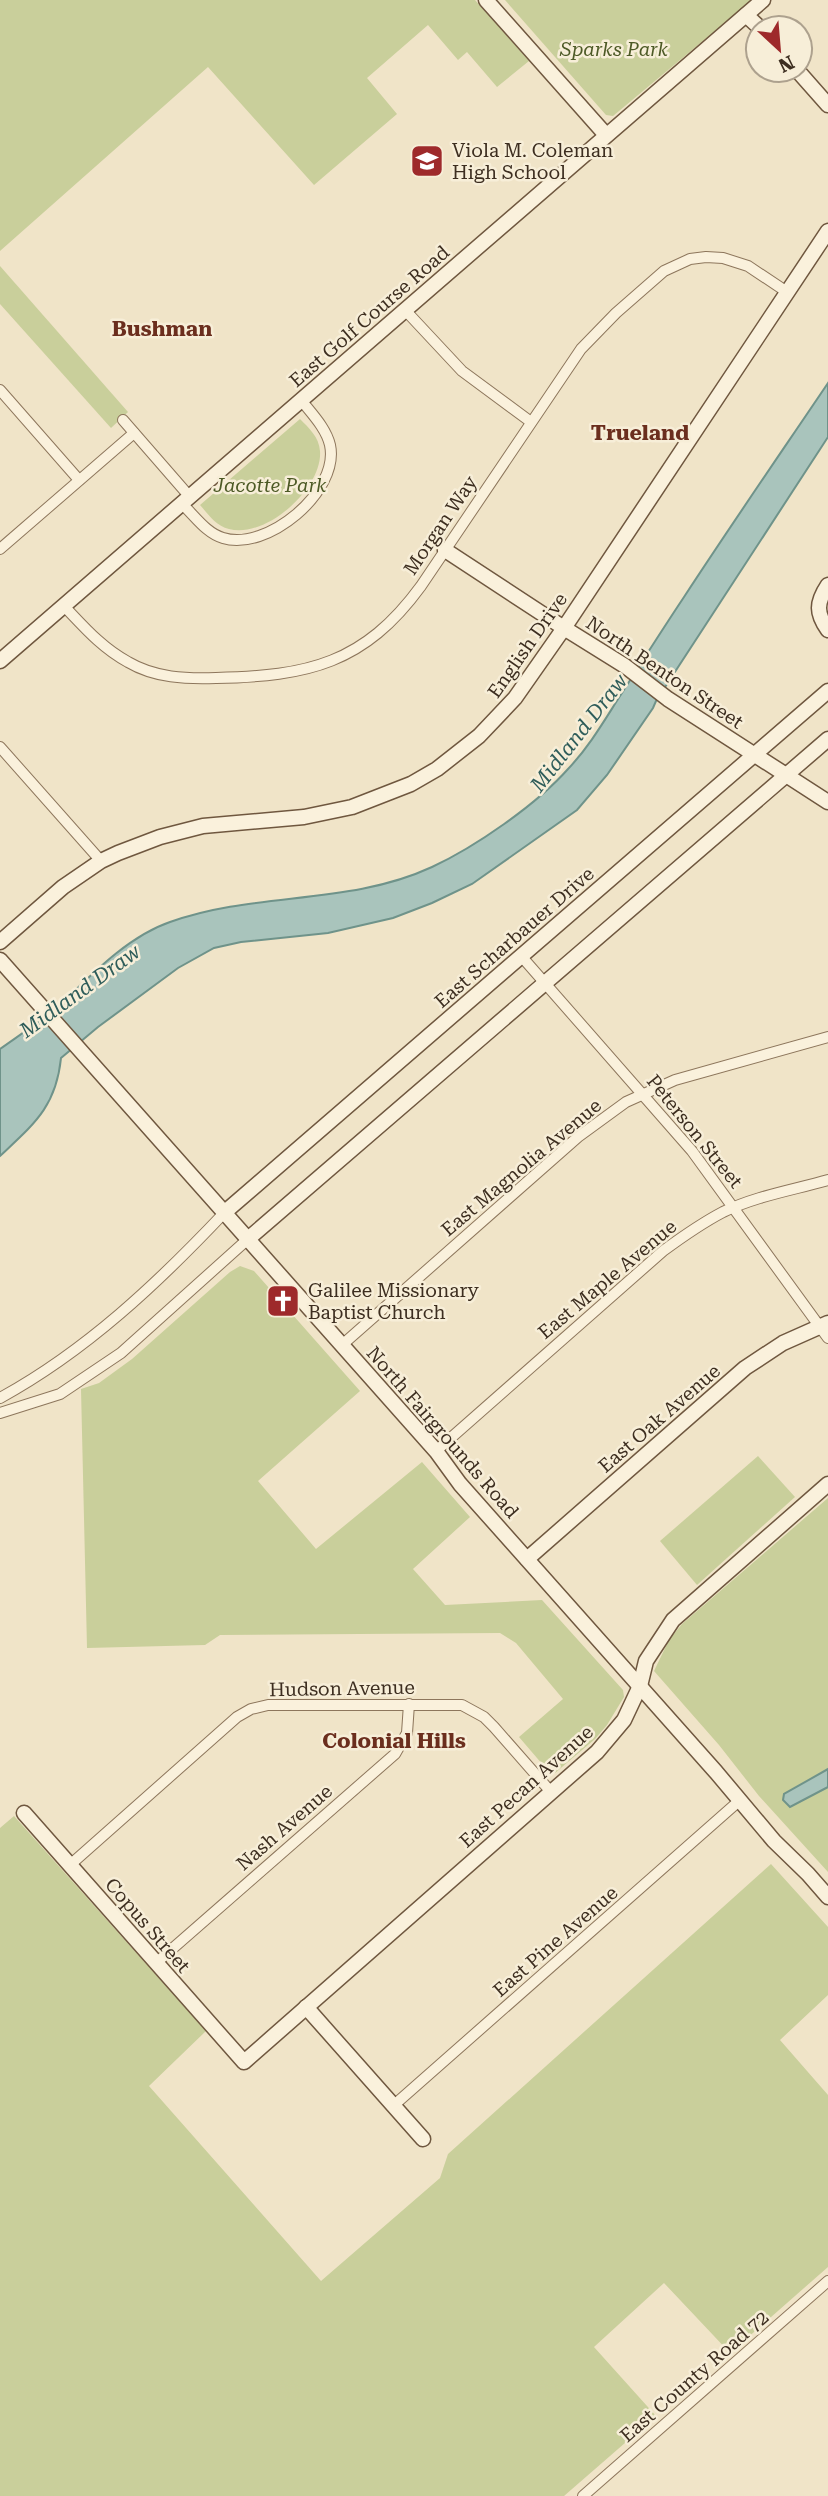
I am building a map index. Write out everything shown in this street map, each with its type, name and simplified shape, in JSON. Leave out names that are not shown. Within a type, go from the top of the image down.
[{"type":"street","points":[[486,0],[606,135]]},
{"type":"street","name":"East Golf Course Road","points":[[747,14],[763,0]]},
{"type":"street","name":"East Golf Course Road","points":[[0,661],[744,17]]},
{"type":"street","points":[[809,84],[828,105]]},
{"type":"street","name":"English Drive","points":[[0,942],[63,887],[102,861],[150,840],[184,830],[228,823],[329,813],[361,804],[411,784],[457,755],[488,728],[515,698],[828,231]]},
{"type":"street","name":"Morgan Way","points":[[64,606],[100,643],[128,663],[151,672],[190,679],[265,677],[295,673],[341,657],[380,633],[414,596],[588,341],[639,292],[673,265],[706,257],[733,260],[748,266],[787,292]]},
{"type":"street","points":[[405,310],[462,371],[531,422]]},
{"type":"street","points":[[0,390],[79,480]]},
{"type":"street","points":[[122,421],[213,534],[235,541],[279,528],[303,509],[315,495],[325,475],[330,445],[323,429],[301,400]]},
{"type":"street","points":[[0,549],[134,433]]},
{"type":"street","name":"North Benton Street","points":[[445,550],[828,802]]},
{"type":"street","points":[[828,585],[818,607],[820,619],[828,630]]},
{"type":"street","name":"East Scharbauer Drive","points":[[225,1212],[828,691]]},
{"type":"street","points":[[0,1413],[60,1394],[121,1353],[248,1239],[828,739]]},
{"type":"street","points":[[0,747],[102,861]]},
{"type":"street","name":"Peterson Street","points":[[522,957],[692,1151],[825,1329]]},
{"type":"street","name":"North Fairgrounds Road","points":[[0,960],[436,1451],[460,1484],[774,1841],[828,1896]]},
{"type":"street","name":"East Magnolia Avenue","points":[[342,1345],[596,1123],[626,1102],[705,1071],[828,1037]]},
{"type":"street","name":"East Maple Avenue","points":[[436,1451],[663,1251],[707,1220],[735,1207],[828,1180]]},
{"type":"street","points":[[0,1398],[51,1368],[85,1343],[187,1252],[225,1212]]},
{"type":"street","name":"East Oak Avenue","points":[[527,1559],[745,1368],[783,1343],[825,1329]]},
{"type":"street","name":"East Pecan Avenue","points":[[244,2062],[551,1792],[614,1733],[632,1706],[648,1657],[673,1620],[828,1484]]},
{"type":"street","name":"Nash Avenue","points":[[156,1963],[395,1754],[407,1733],[409,1704]]},
{"type":"street","name":"Hudson Avenue","points":[[70,1865],[237,1717],[247,1711],[271,1705],[454,1704],[472,1710],[495,1727],[551,1792]]},
{"type":"street","name":"East Pine Avenue","points":[[393,2106],[739,1801]]},
{"type":"street","name":"Copus Street","points":[[23,1813],[244,2062]]},
{"type":"street","points":[[306,2007],[423,2139]]},
{"type":"street","name":"East County Road 72","points":[[583,2496],[828,2281]]},
{"type":"green space","points":[[0,0],[475,0],[529,61],[497,87],[467,52],[458,60],[428,25],[367,78],[397,114],[314,185],[208,67],[0,251]]},
{"type":"green space","name":"Sparks Park","points":[[505,0],[752,0],[613,116],[606,115]]},
{"type":"green space","points":[[0,266],[128,412],[111,428],[0,304]]},
{"type":"green space","name":"Jacotte Park","points":[[300,419],[316,437],[320,451],[312,480],[302,495],[290,508],[259,526],[244,530],[229,529],[216,523],[200,505]]},
{"type":"green space","points":[[240,1266],[254,1271],[360,1391],[258,1481],[316,1549],[422,1462],[470,1517],[413,1569],[445,1605],[542,1600],[623,1690],[624,1697],[607,1725],[595,1739],[555,1773],[549,1772],[519,1737],[563,1699],[516,1643],[500,1633],[220,1635],[205,1645],[87,1648],[81,1389],[99,1383],[132,1359]]},
{"type":"green space","points":[[758,1456],[795,1497],[697,1585],[660,1541]]},
{"type":"green space","points":[[828,1498],[828,1872],[759,1796],[719,1745],[654,1671],[669,1640],[682,1624]]},
{"type":"green space","points":[[14,1816],[206,2031],[149,2086],[321,2281],[440,2178],[448,2154],[771,1864],[828,1927],[828,1995],[780,2040],[828,2095],[828,2267],[730,2353],[664,2283],[594,2347],[656,2416],[564,2496],[0,2496],[0,1828]]},
{"type":"water","name":"Midland Draw","points":[[828,383],[828,437],[653,708],[607,775],[577,810],[472,884],[432,903],[393,918],[328,933],[241,942],[214,948],[178,968],[61,1058],[48,1102],[33,1124],[0,1156],[0,1049],[56,1008],[99,968],[140,936],[170,922],[203,912],[368,888],[400,879],[449,859],[485,837],[555,783],[596,734]]},
{"type":"water","points":[[828,1769],[828,1787],[790,1807],[783,1800],[784,1794]]},
{"type":"place","name":"Viola M. Coleman High School","points":[[427,161]]},
{"type":"place","name":"Galilee Missionary Baptist Church","points":[[283,1301]]},
{"type":"district","name":"Bushman","points":[[162,329]]},
{"type":"district","name":"Trueland","points":[[640,433]]},
{"type":"district","name":"Colonial Hills","points":[[394,1741]]}]
